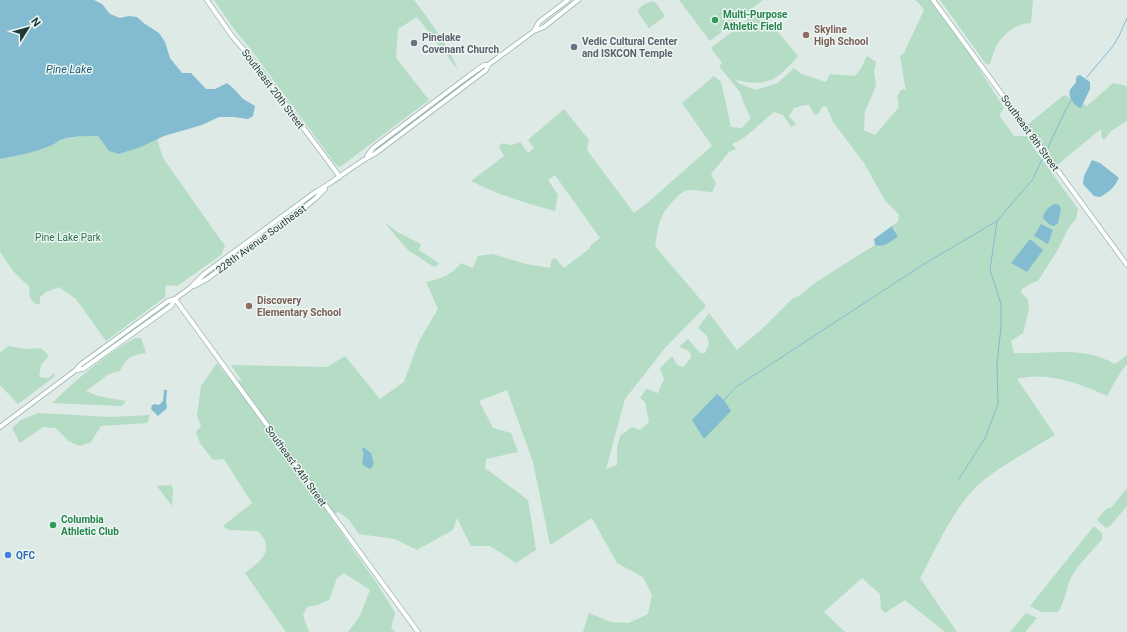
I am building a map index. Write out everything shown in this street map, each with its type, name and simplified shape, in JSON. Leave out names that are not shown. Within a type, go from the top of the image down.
[{"type":"main road","name":"Southeast 20th Street","points":[[207,0],[232,36],[255,63],[340,177]]},
{"type":"main road","name":"228th Avenue Southeast","points":[[534,31],[539,22],[568,0]]},
{"type":"main road","name":"228th Avenue Southeast","points":[[190,288],[204,274],[314,193],[327,186],[365,158],[376,153],[486,70],[488,65],[534,31],[544,27],[578,0]]},
{"type":"main road","name":"Southeast 8th Street","points":[[933,0],[1127,265]]},
{"type":"main road","name":"228th Avenue Southeast","points":[[0,427],[108,344],[168,301],[175,299],[206,279],[305,207],[327,186]]},
{"type":"main road","points":[[258,240],[273,224]]},
{"type":"main road","name":"228th Avenue Southeast","points":[[76,370],[83,370],[171,306],[175,299]]},
{"type":"main road","name":"Southeast 24th Street","points":[[175,299],[418,632]]},
{"type":"main road","points":[[108,344],[111,349]]},
{"type":"green space","points":[[214,0],[414,0],[444,42],[458,70],[417,17],[398,29],[396,58],[429,100],[340,167],[336,165]]},
{"type":"green space","name":"Multi-Purpose Athletic Field","points":[[679,0],[763,0],[710,41]]},
{"type":"green space","points":[[914,0],[930,0],[963,43],[1004,108],[999,115],[1014,136],[1027,136],[1036,151],[1078,209],[1076,219],[1069,227],[1057,251],[1038,281],[1022,289],[1021,292],[1028,300],[1029,309],[1023,333],[1011,341],[1014,353],[1077,353],[1102,358],[1115,364],[1127,355],[1127,364],[1107,396],[1074,383],[1052,377],[1040,376],[1017,379],[1055,435],[1005,465],[978,485],[960,506],[953,517],[920,578],[957,632],[945,632],[905,600],[885,613],[881,609],[880,594],[862,578],[824,612],[845,632],[583,632],[589,613],[611,622],[629,623],[648,614],[652,595],[643,577],[617,563],[592,518],[550,545],[533,462],[507,390],[479,401],[493,428],[511,433],[518,452],[486,459],[485,468],[528,500],[536,550],[516,563],[490,546],[471,546],[457,518],[453,530],[417,550],[395,539],[359,534],[349,520],[339,512],[329,515],[378,585],[395,613],[391,628],[395,632],[348,632],[360,616],[370,590],[344,573],[337,578],[329,600],[307,607],[303,615],[309,632],[286,632],[245,573],[264,555],[266,544],[263,538],[258,531],[229,530],[223,526],[252,503],[224,459],[213,460],[200,443],[196,432],[201,426],[197,416],[201,386],[217,363],[229,378],[242,381],[231,365],[327,367],[345,356],[380,399],[404,382],[419,341],[438,309],[426,282],[445,276],[458,267],[461,263],[473,268],[478,256],[493,254],[526,264],[550,268],[552,259],[555,258],[564,268],[590,248],[590,246],[600,238],[555,175],[548,180],[558,195],[555,211],[512,198],[471,181],[504,156],[499,146],[500,145],[503,143],[512,145],[520,142],[528,153],[534,148],[528,140],[564,109],[589,140],[587,150],[634,213],[712,146],[682,103],[714,76],[721,82],[731,127],[742,128],[751,118],[740,92],[719,66],[722,63],[711,48],[756,13],[762,13],[798,56],[784,71],[772,80],[756,83],[736,80],[738,83],[756,90],[778,83],[794,68],[801,74],[826,82],[830,74],[855,76],[860,70],[867,56],[876,62],[874,71],[876,86],[865,111],[864,130],[875,135],[899,107],[897,96],[902,89],[906,90],[900,56],[904,53],[924,10],[917,1]],"holes":[[[809,105],[815,115],[819,113],[822,107],[826,106],[833,122],[864,163],[885,200],[899,215],[898,222],[892,226],[896,231],[880,247],[875,245],[816,282],[802,294],[792,299],[762,329],[737,350],[709,313],[698,328],[707,336],[709,344],[705,353],[700,353],[688,339],[679,347],[688,350],[691,355],[691,358],[683,367],[677,365],[672,356],[660,368],[664,379],[658,393],[646,389],[640,398],[645,402],[649,422],[640,430],[632,427],[620,436],[617,448],[617,465],[606,469],[625,399],[665,348],[706,306],[655,246],[658,227],[664,212],[677,197],[685,191],[695,190],[712,192],[716,183],[711,174],[729,152],[736,149],[732,144],[745,137],[774,112],[783,115],[791,127],[796,124],[789,116],[794,108]]]},
{"type":"green space","points":[[940,0],[1033,0],[1031,23],[1020,25],[1005,35],[994,51],[990,64],[986,64]]},
{"type":"green space","points":[[652,1],[656,3],[665,16],[649,28],[639,14],[638,10],[643,5]]},
{"type":"green space","points":[[1113,83],[1127,86],[1127,121],[1111,131],[1104,140],[1102,138],[1101,129],[1055,167],[1026,126],[1064,95],[1087,106]]},
{"type":"green space","name":"Pine Lake Park","points":[[83,136],[98,136],[109,151],[119,154],[141,147],[157,139],[163,158],[225,246],[221,255],[177,286],[166,285],[165,297],[106,341],[76,299],[59,287],[46,292],[40,297],[40,304],[36,304],[30,298],[29,286],[13,270],[0,251],[0,159],[31,152],[52,145],[60,140]]},
{"type":"green space","points":[[384,222],[399,233],[421,244],[419,250],[439,263],[434,267],[408,250]]},
{"type":"green space","points":[[135,338],[141,338],[146,353],[130,358],[120,371],[109,374],[86,391],[98,396],[126,401],[122,406],[52,403],[102,360]]},
{"type":"green space","points":[[8,346],[28,349],[41,348],[49,356],[41,365],[39,377],[48,378],[55,373],[54,377],[18,404],[0,385],[0,353]]},
{"type":"green space","points":[[38,413],[111,417],[150,415],[147,423],[101,426],[91,442],[80,446],[68,441],[56,428],[43,427],[20,443],[12,428],[21,420]]},
{"type":"green space","points":[[171,485],[173,488],[172,506],[157,486]]},
{"type":"green space","points":[[1127,488],[1127,506],[1110,526],[1106,528],[1097,520],[1106,509],[1112,507]]},
{"type":"green space","points":[[1094,526],[1102,533],[1102,539],[1074,572],[1058,612],[1041,612],[1030,606]]},
{"type":"green space","points":[[1026,613],[1037,618],[1025,632],[1010,632]]},
{"type":"water","name":"Pine Lake","points":[[0,0],[94,0],[102,4],[110,14],[120,18],[129,16],[137,17],[159,33],[165,42],[170,58],[182,73],[191,73],[206,89],[215,89],[227,83],[243,99],[255,106],[253,116],[248,119],[219,117],[202,125],[164,136],[141,147],[119,154],[109,151],[98,136],[84,136],[60,140],[53,145],[40,150],[0,159]]},
{"type":"water","points":[[1080,75],[1090,82],[1090,89],[1081,108],[1076,106],[1072,101],[1069,92],[1076,82],[1077,76]]},
{"type":"water","points":[[1092,160],[1100,163],[1119,178],[1111,189],[1100,197],[1094,196],[1083,184],[1084,176]]},
{"type":"water","points":[[1055,204],[1059,205],[1061,209],[1058,223],[1054,226],[1050,225],[1043,218],[1050,206]]},
{"type":"water","points":[[1041,224],[1053,230],[1048,244],[1034,236]]},
{"type":"water","points":[[892,226],[898,237],[887,244],[881,246],[875,245],[874,239]]},
{"type":"water","points":[[1030,239],[1043,250],[1027,272],[1011,263]]},
{"type":"water","points":[[164,390],[167,390],[167,408],[158,416],[151,409],[152,405],[159,405],[163,401]]},
{"type":"water","points":[[717,394],[724,400],[731,411],[704,439],[692,420]]},
{"type":"water","points":[[363,447],[371,453],[374,464],[370,469],[364,466],[362,462],[364,452],[362,451]]},
{"type":"waterway","points":[[1086,78],[1113,46],[1127,18]]},
{"type":"waterway","points":[[1046,152],[1072,99]]},
{"type":"waterway","points":[[959,479],[985,438],[998,404],[997,364],[1001,327],[1001,304],[990,270],[997,221],[1033,179],[1044,155]]},
{"type":"waterway","points":[[724,400],[736,387],[924,264],[997,221]]},
{"type":"place","name":"Multi-Purpose Athletic Field","points":[[715,20]]},
{"type":"place","name":"Skyline High School","points":[[806,35]]},
{"type":"place","name":"Pinelake Covenant Church","points":[[414,43]]},
{"type":"place","name":"Vedic Cultural Center and ISKCON Temple","points":[[574,47]]},
{"type":"place","name":"Discovery Elementary School","points":[[249,306]]},
{"type":"place","name":"Columbia Athletic Club","points":[[53,525]]},
{"type":"place","name":"QFC","points":[[8,555]]}]
